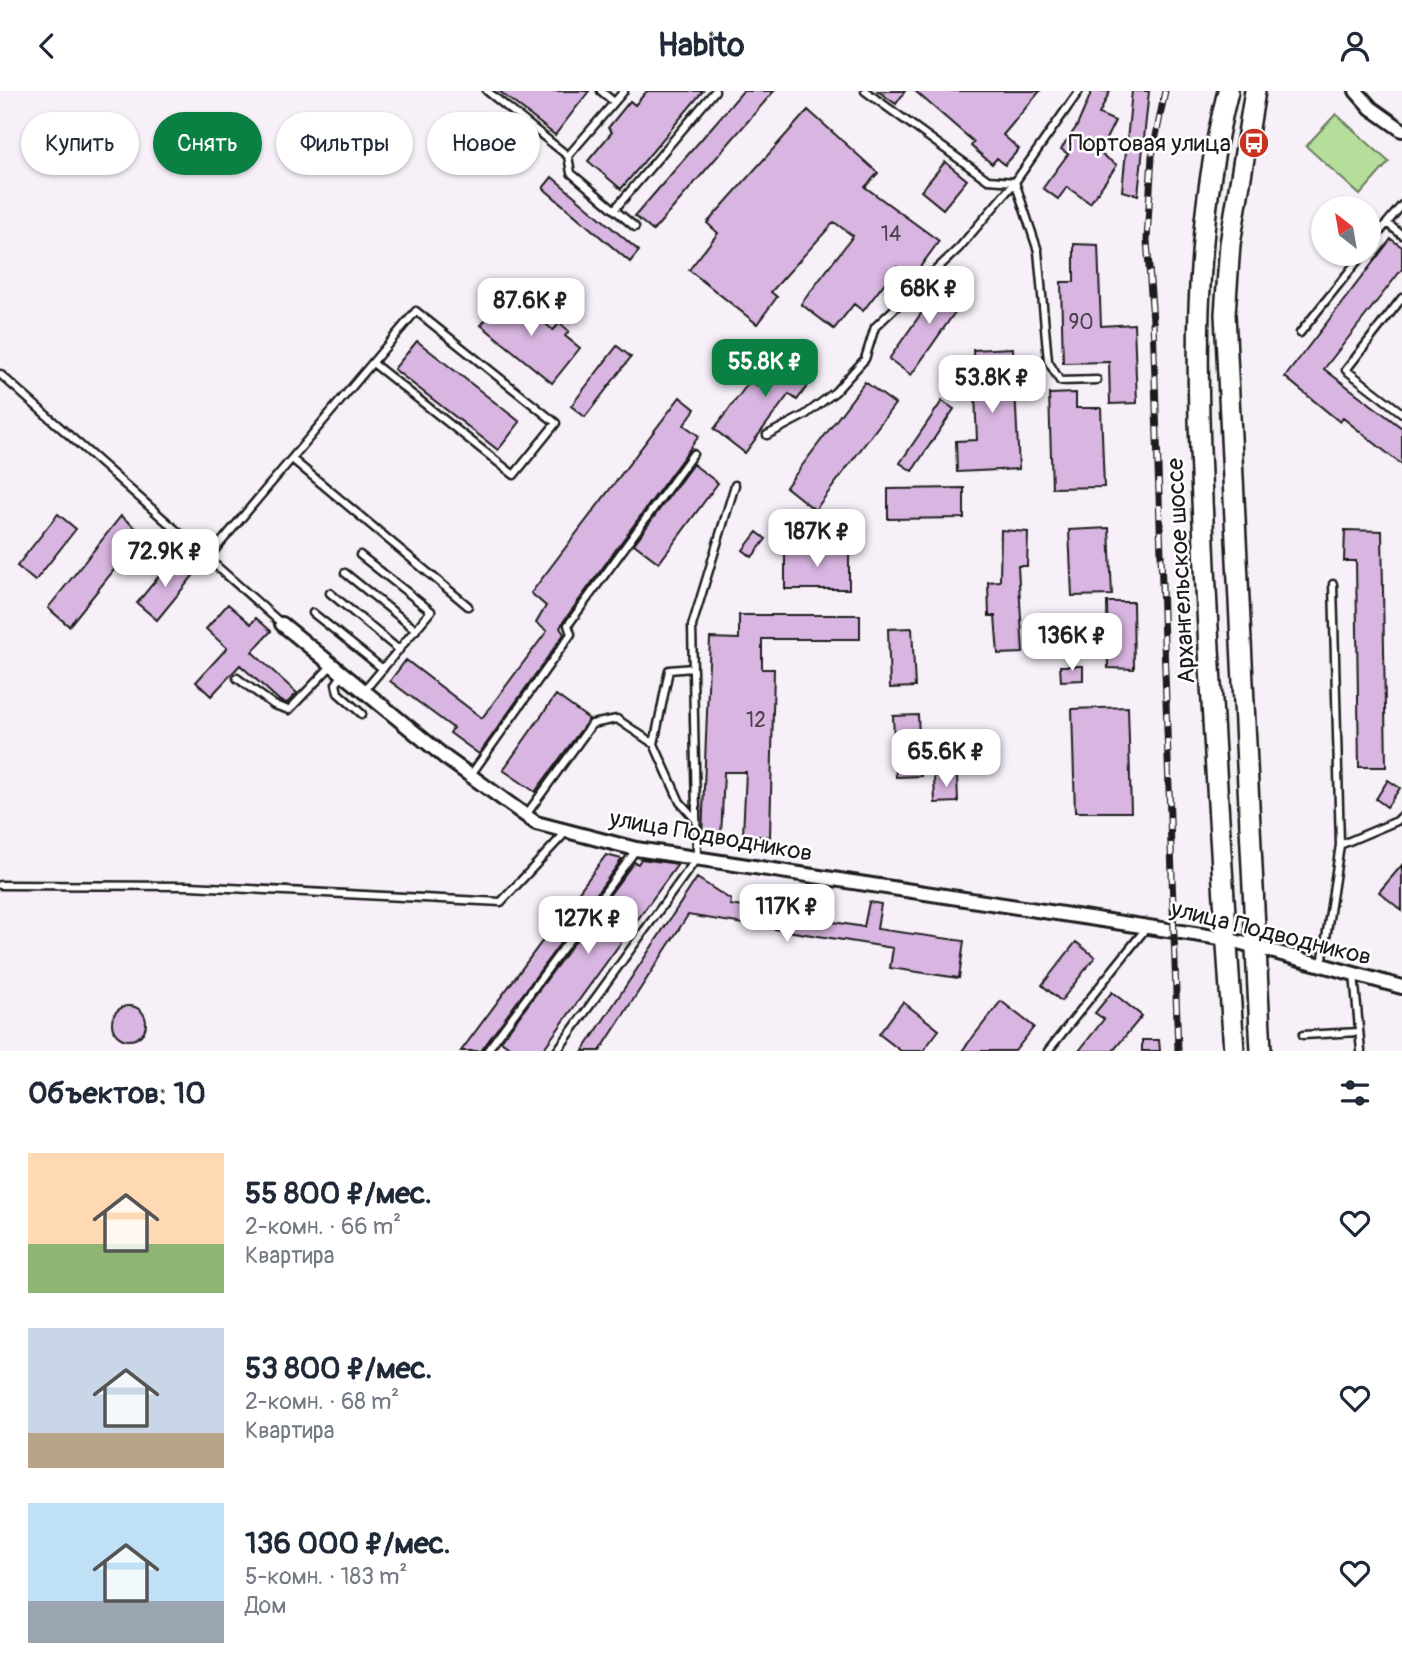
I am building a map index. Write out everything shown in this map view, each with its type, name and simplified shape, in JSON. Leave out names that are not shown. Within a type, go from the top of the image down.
[{"type":"main road","name":"Архангельское шоссе","points":[[1228,91],[1208,182],[1196,319],[1208,651],[1234,1051]]},
{"type":"main road","points":[[1255,91],[1230,244],[1224,314],[1261,1051]]},
{"type":"street","points":[[1356,91],[1371,108],[1402,130]]},
{"type":"street","name":"улица Подводников","points":[[282,624],[470,776],[536,823],[636,849],[1227,939],[1402,987]]},
{"type":"lane","points":[[486,91],[568,156],[571,173],[635,227]]},
{"type":"lane","points":[[600,91],[614,102]]},
{"type":"lane","points":[[568,156],[624,91]]},
{"type":"lane","points":[[615,209],[715,91]]},
{"type":"lane","points":[[865,91],[988,180],[1015,182]]},
{"type":"lane","points":[[767,435],[805,415],[835,392],[865,359],[875,327],[959,248],[1015,182],[1079,91]]},
{"type":"lane","points":[[1015,182],[1038,251],[1048,361],[1060,381],[1097,380]]},
{"type":"lane","points":[[1381,231],[1402,205]]},
{"type":"lane","points":[[1387,223],[1402,235]]},
{"type":"lane","points":[[1300,333],[1353,266]]},
{"type":"lane","points":[[1402,297],[1346,370],[1402,414]]},
{"type":"lane","points":[[207,559],[416,311],[556,423],[514,475],[374,363]]},
{"type":"lane","points":[[0,375],[282,624]]},
{"type":"lane","points":[[470,776],[571,634],[568,625],[693,453]]},
{"type":"lane","points":[[292,459],[468,606]]},
{"type":"lane","points":[[557,1051],[697,858],[692,626],[735,485]]},
{"type":"lane","points":[[360,555],[431,611],[364,691]]},
{"type":"lane","points":[[345,573],[416,630]]},
{"type":"lane","points":[[1322,965],[1340,845],[1334,584]]},
{"type":"lane","points":[[330,593],[399,650]]},
{"type":"lane","points":[[313,613],[383,669]]},
{"type":"lane","points":[[237,678],[274,705],[289,710],[332,665]]},
{"type":"lane","points":[[654,744],[669,670],[693,668]]},
{"type":"lane","points":[[343,674],[336,684],[338,693],[362,714]]},
{"type":"lane","points":[[525,817],[592,724],[617,719],[654,744],[680,802],[696,820]]},
{"type":"lane","points":[[1340,845],[1397,821],[1402,816]]},
{"type":"lane","points":[[0,885],[190,886],[501,902],[566,831]]},
{"type":"lane","points":[[487,1051],[636,849]]},
{"type":"lane","points":[[1048,1051],[1148,925]]},
{"type":"lane","points":[[1354,974],[1361,1051]]},
{"type":"lane","points":[[1303,1035],[1359,1032]]},
{"type":"green space","points":[[1336,114],[1389,162],[1360,195],[1306,146]]},
{"type":"building","points":[[499,91],[589,91],[555,135],[540,123],[540,112],[526,112]]},
{"type":"building","points":[[647,91],[703,91],[621,189],[588,161],[612,132],[608,128],[630,101],[635,105]]},
{"type":"building","points":[[743,91],[774,91],[653,231],[635,216]]},
{"type":"building","points":[[878,91],[905,91],[896,104]]},
{"type":"building","points":[[915,91],[1040,91],[1003,135],[1019,149],[1005,165],[997,158],[992,164],[971,146],[974,142]]},
{"type":"building","points":[[1092,91],[1110,91],[1099,114],[1115,121],[1099,153],[1117,165],[1090,203],[1067,187],[1058,199],[1043,188],[1068,154],[1061,149],[1077,126]]},
{"type":"building","points":[[1132,91],[1149,91],[1138,195],[1122,191]]},
{"type":"building","points":[[808,110],[878,173],[865,187],[939,241],[912,278],[897,267],[863,311],[854,304],[834,329],[801,304],[853,236],[834,222],[771,292],[777,297],[757,324],[689,270],[718,233],[707,223]]},
{"type":"building","points":[[945,162],[967,180],[943,209],[921,191]]},
{"type":"building","points":[[552,177],[639,251],[630,262],[543,188]]},
{"type":"building","points":[[1391,239],[1402,247],[1402,269],[1324,369],[1402,428],[1402,465],[1343,418],[1340,422],[1285,377],[1370,266],[1381,266],[1381,252]]},
{"type":"building","points":[[1074,244],[1098,245],[1101,326],[1134,324],[1137,403],[1110,404],[1109,362],[1063,363],[1061,282],[1074,282]]},
{"type":"building","points":[[947,277],[969,292],[911,375],[889,359]]},
{"type":"building","points":[[508,293],[553,330],[560,323],[569,331],[565,336],[580,348],[552,383],[481,325]]},
{"type":"building","points":[[417,341],[520,422],[498,450],[394,369]]},
{"type":"building","points":[[788,345],[811,362],[807,367],[816,374],[797,400],[789,394],[745,453],[714,429],[750,381],[758,386]]},
{"type":"building","points":[[617,346],[631,357],[585,417],[571,406]]},
{"type":"building","points":[[1013,348],[1019,469],[957,472],[956,441],[977,440],[973,350]]},
{"type":"building","points":[[865,382],[895,404],[815,510],[786,487]]},
{"type":"building","points":[[1076,393],[1076,408],[1101,408],[1104,487],[1052,488],[1049,394]]},
{"type":"building","points":[[680,397],[695,409],[684,425],[699,436],[563,622],[560,628],[564,634],[479,754],[450,733],[453,728],[390,681],[406,660],[482,718],[547,631],[536,623],[546,606],[531,593]]},
{"type":"building","points":[[942,401],[954,409],[912,471],[900,463]]},
{"type":"building","points":[[693,464],[718,483],[659,563],[634,544]]},
{"type":"building","points":[[964,488],[964,518],[888,519],[888,489]]},
{"type":"building","points":[[58,514],[76,529],[35,581],[17,566]]},
{"type":"building","points":[[121,516],[143,534],[69,626],[48,608]]},
{"type":"building","points":[[1109,528],[1112,595],[1072,596],[1069,530]]},
{"type":"building","points":[[1001,530],[1028,532],[1027,566],[1018,566],[1023,653],[998,654],[995,616],[989,616],[988,582],[1000,581]]},
{"type":"building","points":[[1345,530],[1382,531],[1386,767],[1359,767],[1356,561],[1344,561]]},
{"type":"building","points":[[757,532],[766,539],[752,557],[743,550]]},
{"type":"building","points":[[785,549],[849,549],[849,589],[785,589]]},
{"type":"building","points":[[173,559],[193,576],[157,620],[137,603]]},
{"type":"building","points":[[1107,602],[1133,602],[1134,669],[1108,668]]},
{"type":"building","points":[[228,604],[251,624],[256,618],[271,631],[252,652],[297,693],[287,703],[280,701],[240,665],[211,696],[196,682],[227,648],[206,629]]},
{"type":"building","points":[[739,615],[860,615],[860,639],[762,639],[762,669],[774,669],[770,837],[743,835],[746,772],[724,772],[721,838],[702,837],[710,638],[739,639]]},
{"type":"building","points":[[912,628],[915,687],[890,688],[888,629]]},
{"type":"building","points":[[1060,666],[1083,666],[1083,680],[1061,681]]},
{"type":"building","points":[[556,695],[589,719],[535,792],[503,770]]},
{"type":"building","points":[[1128,707],[1131,812],[1075,812],[1072,709]]},
{"type":"building","points":[[918,715],[921,776],[896,777],[893,716]]},
{"type":"building","points":[[957,775],[958,802],[935,803],[934,776]]},
{"type":"building","points":[[1388,780],[1400,788],[1387,807],[1376,799]]},
{"type":"building","points":[[606,855],[622,859],[481,1051],[461,1051]]},
{"type":"building","points":[[641,859],[678,864],[542,1051],[515,1051],[501,1041],[634,862],[638,864]]},
{"type":"building","points":[[1402,865],[1402,911],[1379,892]]},
{"type":"building","points":[[697,878],[731,900],[730,905],[864,927],[869,902],[881,904],[877,929],[964,941],[959,978],[890,968],[893,948],[688,915],[600,1051],[583,1051]]},
{"type":"building","points":[[1076,942],[1095,957],[1061,1001],[1042,985]]},
{"type":"building","points":[[1112,992],[1142,1016],[1113,1051],[1079,1051],[1104,1019],[1095,1013]]},
{"type":"building","points":[[1001,1001],[1034,1027],[1015,1051],[962,1051]]},
{"type":"building","points":[[903,1002],[939,1030],[923,1051],[901,1051],[879,1034]]},
{"type":"building","points":[[129,1006],[141,1011],[146,1023],[141,1035],[129,1040],[117,1035],[112,1023],[117,1011]]},
{"type":"building","points":[[1142,1040],[1159,1040],[1160,1051],[1142,1051]]},
{"type":"railway","points":[[1165,91],[1152,156],[1147,240],[1153,321],[1178,1051]]},
{"type":"place","name":"Портовая улица","points":[[1254,143]]}]
